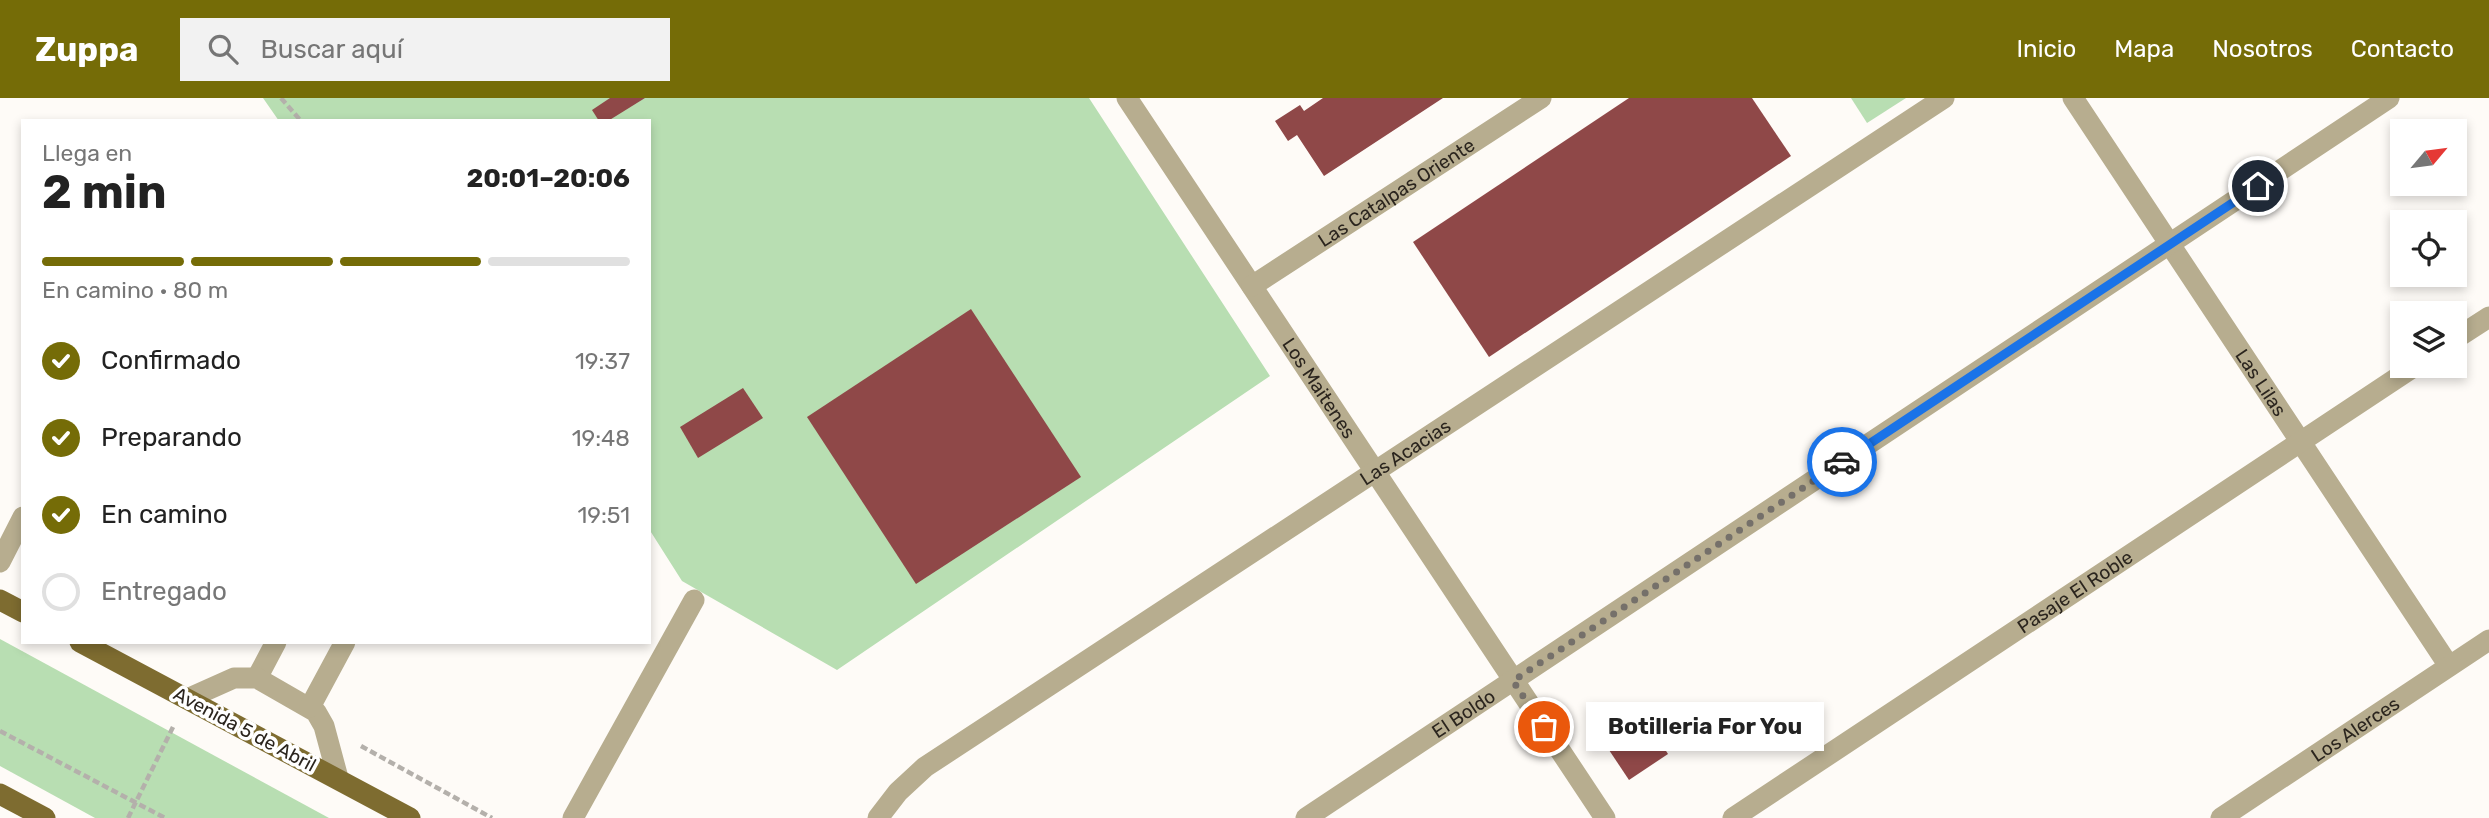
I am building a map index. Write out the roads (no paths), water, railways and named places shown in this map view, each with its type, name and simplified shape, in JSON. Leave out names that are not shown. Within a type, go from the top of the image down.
[{"type":"main road","points":[[0,600],[21,611]]},
{"type":"main road","name":"Avenida 5 de Abril","points":[[84,644],[410,818]]},
{"type":"main road","points":[[0,794],[45,818]]},
{"type":"street","name":"Los Maitenes","points":[[1127,98],[1605,818]]},
{"type":"street","name":"Las Catalpas Oriente","points":[[1252,286],[1541,98]]},
{"type":"street","name":"Las Acacias","points":[[877,818],[898,792],[925,767],[1944,98]]},
{"type":"street","name":"Las Lilas","points":[[2073,98],[2449,666]]},
{"type":"street","name":"El Boldo","points":[[1306,818],[2389,98]]},
{"type":"street","points":[[2467,331],[2489,317]]},
{"type":"street","name":"Pasaje El Roble","points":[[1734,818],[2397,378]]},
{"type":"street","points":[[0,562],[21,521]]},
{"type":"street","points":[[573,818],[694,600]]},
{"type":"street","name":"Los Alerces","points":[[2221,818],[2489,640]]},
{"type":"street","points":[[257,678],[275,644]]},
{"type":"street","points":[[310,707],[344,644]]},
{"type":"street","points":[[187,699],[234,678],[257,678],[316,712],[324,726],[338,778]]},
{"type":"place","name":"Botilleria For You","points":[[1544,727]]}]
